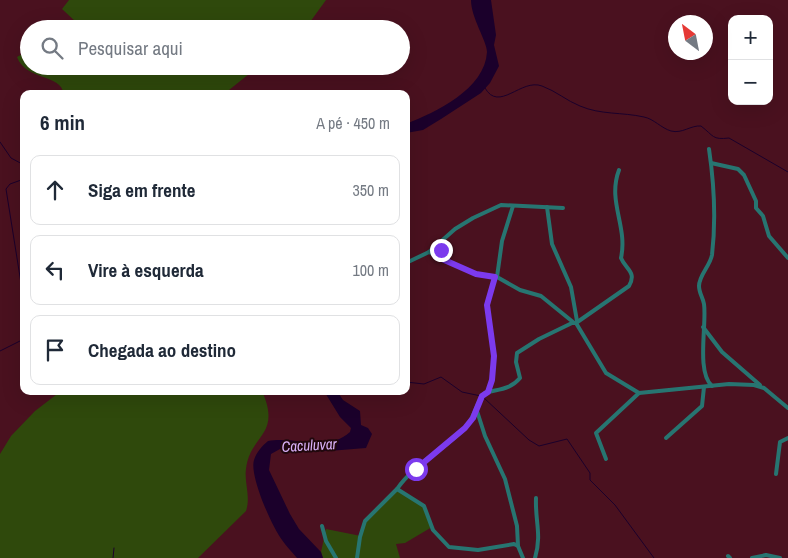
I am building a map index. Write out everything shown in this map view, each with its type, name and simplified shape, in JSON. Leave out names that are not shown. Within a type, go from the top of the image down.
[{"type":"street","points":[[708,148],[711,164],[714,218],[710,264],[699,282],[699,289],[704,306],[703,327],[706,378],[712,386]]},
{"type":"street","points":[[711,164],[738,170],[744,175],[756,201],[756,208],[763,216],[768,236],[788,258]]},
{"type":"street","points":[[357,558],[365,521],[412,473],[465,428],[476,411],[482,396],[488,392],[502,390],[520,378],[516,362],[517,353],[520,350],[576,322],[629,286],[632,272],[621,258],[624,243],[614,192],[619,170]]},
{"type":"street","points":[[410,261],[429,252],[455,229],[501,205],[563,208]]},
{"type":"street","points":[[488,392],[492,380],[494,356],[487,305],[496,277],[502,240],[513,206]]},
{"type":"street","points":[[547,207],[552,244],[571,287],[576,322],[606,373],[639,393],[729,384],[760,386]]},
{"type":"street","points":[[442,259],[443,241]]},
{"type":"street","points":[[429,252],[476,274],[496,277],[520,290],[544,298],[576,322]]},
{"type":"street","points":[[703,327],[722,352],[788,408]]},
{"type":"street","points":[[666,438],[702,406],[704,387]]},
{"type":"street","points":[[606,459],[596,433],[639,393]]},
{"type":"street","points":[[476,411],[485,436],[505,479],[517,526],[518,546],[522,558]]},
{"type":"street","points":[[776,474],[780,442],[788,438]]},
{"type":"street","points":[[397,489],[424,506],[433,530],[450,547],[478,550],[514,544],[518,546]]},
{"type":"street","points":[[535,558],[540,536],[536,514],[536,498]]},
{"type":"street","points":[[322,526],[326,541],[336,558]]},
{"type":"street","points":[[752,558],[766,555],[780,558]]},
{"type":"green space","points":[[69,0],[326,0],[312,20],[74,20],[62,9]]},
{"type":"green space","points":[[38,75],[248,75],[229,90],[62,90],[50,79]]},
{"type":"green space","points":[[56,395],[263,395],[267,406],[267,426],[253,448],[246,469],[248,500],[246,511],[198,558],[0,558],[0,454],[11,436],[35,411]]},
{"type":"green space","points":[[397,489],[424,506],[432,527],[405,543],[396,544],[400,558],[323,558],[321,552],[326,529],[361,536],[364,523]]},
{"type":"water","points":[[471,0],[491,0],[496,35],[494,45],[499,66],[490,83],[481,93],[423,130],[410,132],[410,122],[431,113],[457,97],[478,77],[484,65],[487,52],[486,47]]},
{"type":"water","name":"Caculuvar","points":[[326,395],[340,395],[343,400],[360,411],[361,425],[368,428],[372,434],[366,448],[329,451],[280,449],[271,454],[269,470],[290,514],[299,529],[321,552],[323,558],[297,558],[282,540],[267,513],[255,477],[254,460],[268,441],[321,442],[341,438],[350,432],[351,428],[340,417]]},
{"type":"waterway","points":[[485,88],[491,95],[497,97],[504,96],[526,86],[542,86],[588,109],[644,117],[671,131],[675,132],[701,126],[714,136],[729,138],[788,172]]},
{"type":"waterway","points":[[0,142],[11,158],[20,163]]},
{"type":"waterway","points":[[20,180],[10,184],[6,189],[20,277]]},
{"type":"waterway","points":[[0,351],[20,341]]},
{"type":"waterway","points":[[410,382],[424,384],[441,377],[462,392],[481,396]]},
{"type":"waterway","points":[[484,398],[529,440],[539,446],[567,439],[590,473],[590,480],[615,505],[654,558]]},
{"type":"waterway","points":[[113,558],[114,548]]},
{"type":"route","points":[[416,469],[430,460],[465,428],[473,418],[482,396],[488,392],[492,380],[494,356],[493,341],[488,326],[487,305],[495,277],[481,276],[442,259],[441,250]]}]
